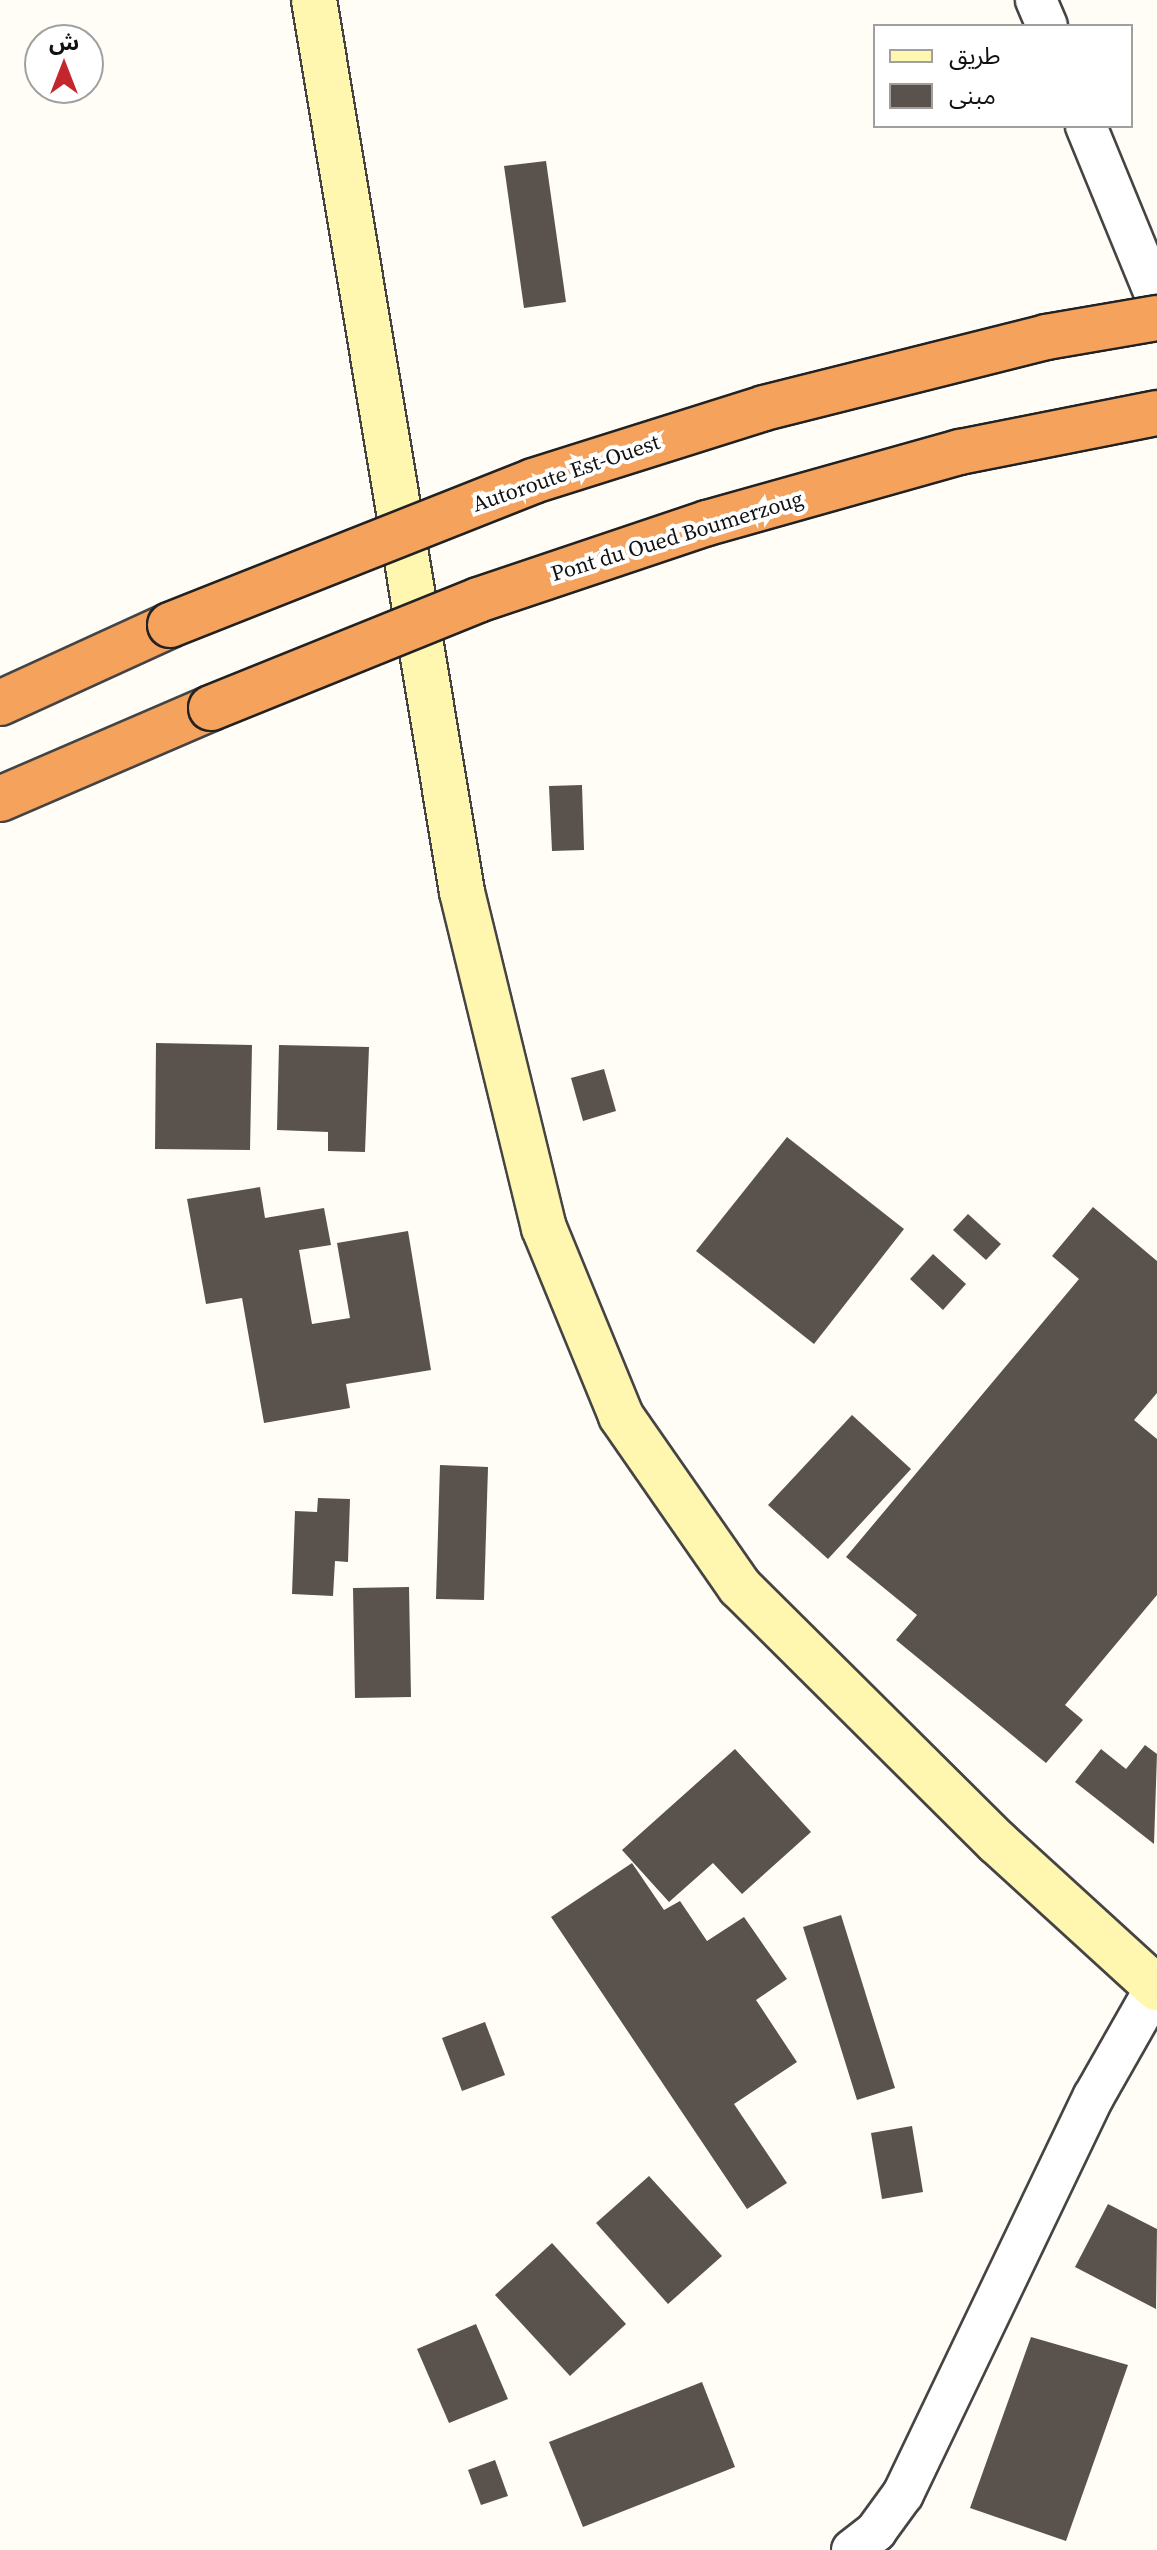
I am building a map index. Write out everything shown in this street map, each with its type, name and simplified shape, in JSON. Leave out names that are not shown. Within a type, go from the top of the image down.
[{"type":"highway","name":"Autoroute Est-Ouest","points":[[0,703],[170,625],[533,481],[749,413],[1046,337],[1157,318]]},
{"type":"highway","name":"Pont du Oued Boumerzoug","points":[[0,799],[211,708],[478,600],[707,523],[960,452],[1157,413]]},
{"type":"main road","points":[[314,0],[462,892],[544,1228],[621,1416],[740,1587],[997,1842],[1156,1988]]},
{"type":"street","points":[[1036,0],[1046,24]]},
{"type":"street","points":[[1087,128],[1157,299]]},
{"type":"street","points":[[852,2550],[876,2531],[903,2494],[1094,2096],[1156,1988]]},
{"type":"building","points":[[546,161],[566,302],[524,308],[504,166]]},
{"type":"building","points":[[582,785],[584,850],[552,851],[549,786]]},
{"type":"building","points":[[156,1043],[252,1045],[250,1150],[155,1149]]},
{"type":"building","points":[[279,1045],[369,1047],[365,1152],[328,1151],[328,1132],[277,1130]]},
{"type":"building","points":[[604,1069],[616,1111],[583,1121],[571,1078]]},
{"type":"building","points":[[787,1137],[904,1229],[814,1344],[696,1251]]},
{"type":"building","points":[[260,1187],[265,1218],[324,1208],[331,1245],[299,1250],[312,1324],[350,1318],[337,1243],[408,1231],[431,1370],[346,1384],[350,1408],[264,1423],[242,1298],[206,1304],[187,1199]]},
{"type":"building","points":[[1093,1207],[1157,1261],[1157,1393],[1134,1420],[1157,1439],[1157,1595],[1065,1705],[1083,1720],[1046,1763],[896,1640],[917,1615],[846,1557],[1079,1279],[1052,1256]]},
{"type":"building","points":[[968,1214],[1001,1244],[986,1260],[953,1230]]},
{"type":"building","points":[[933,1254],[966,1284],[943,1310],[910,1279]]},
{"type":"building","points":[[852,1415],[911,1469],[828,1559],[768,1505]]},
{"type":"building","points":[[440,1465],[488,1467],[484,1600],[436,1599]]},
{"type":"building","points":[[318,1498],[350,1499],[348,1562],[335,1561],[333,1596],[292,1594],[295,1511],[317,1512]]},
{"type":"building","points":[[409,1587],[411,1697],[355,1698],[353,1588]]},
{"type":"building","points":[[1145,1745],[1157,1754],[1154,1844],[1075,1782],[1101,1749],[1126,1769]]},
{"type":"building","points":[[735,1749],[811,1832],[742,1894],[713,1863],[669,1902],[622,1850]]},
{"type":"building","points":[[632,1863],[664,1910],[680,1901],[707,1941],[744,1917],[787,1979],[756,2000],[797,2062],[734,2104],[787,2183],[747,2209],[551,1917]]},
{"type":"building","points":[[841,1915],[895,2088],[857,2100],[803,1927]]},
{"type":"building","points":[[485,2022],[505,2075],[462,2091],[442,2038]]},
{"type":"building","points":[[912,2126],[923,2192],[882,2199],[871,2133]]},
{"type":"building","points":[[649,2176],[722,2256],[668,2304],[596,2223]]},
{"type":"building","points":[[1108,2204],[1157,2229],[1156,2309],[1075,2267]]},
{"type":"building","points":[[552,2243],[626,2324],[570,2376],[495,2295]]},
{"type":"building","points":[[476,2324],[508,2399],[449,2423],[417,2349]]},
{"type":"building","points":[[1031,2337],[1128,2365],[1066,2541],[970,2508]]},
{"type":"building","points":[[702,2382],[735,2467],[583,2527],[549,2442]]},
{"type":"building","points":[[495,2460],[508,2496],[481,2505],[468,2470]]}]
